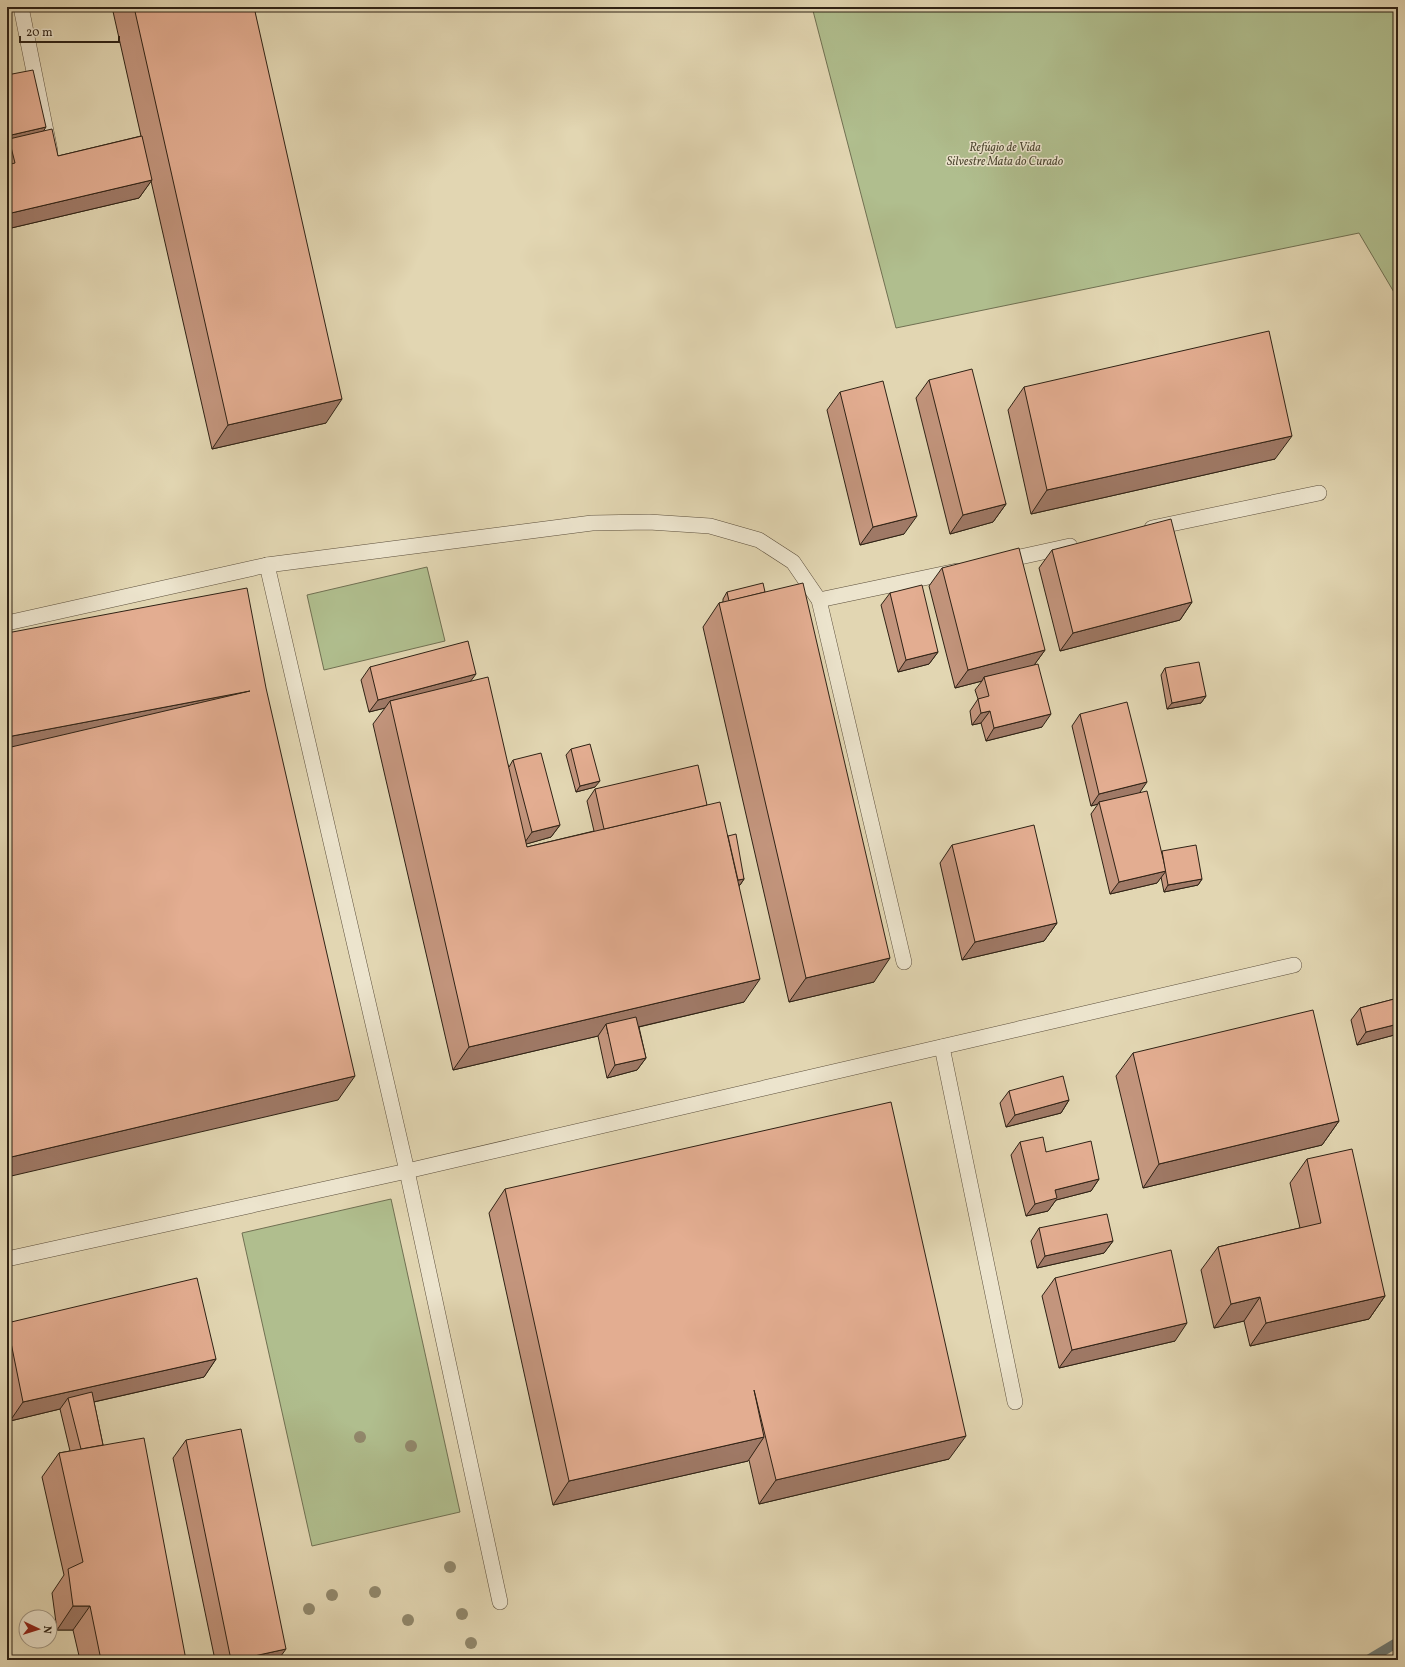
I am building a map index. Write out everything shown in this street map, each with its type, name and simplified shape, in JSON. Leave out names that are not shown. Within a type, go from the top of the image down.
[{"type":"lane","points":[[21,7],[52,162]]},
{"type":"lane","points":[[1139,531],[1319,493]]},
{"type":"lane","points":[[7,623],[267,565],[592,523],[649,522],[710,526],[759,540],[793,562],[819,600],[904,962]]},
{"type":"lane","points":[[991,563],[1084,543]]},
{"type":"lane","points":[[267,565],[407,1171],[500,1602]]},
{"type":"lane","points":[[819,600],[967,568]]},
{"type":"lane","points":[[7,1260],[407,1171],[1294,965]]},
{"type":"lane","points":[[942,1047],[1015,1402]]},
{"type":"green space","name":"Refúgio de Vida Silvestre Mata do Curado","points":[[812,7],[1398,7],[1398,299],[1359,233],[896,328]]},
{"type":"green space","points":[[427,567],[445,641],[324,670],[307,595]]},
{"type":"green space","points":[[391,1199],[460,1512],[312,1546],[242,1233]]},
{"type":"building","points":[[134,7],[254,7],[342,399],[228,425]]},
{"type":"building","points":[[33,70],[46,127],[7,136],[7,75]]},
{"type":"building","points":[[52,129],[58,156],[142,136],[152,180],[7,214],[7,165],[15,163],[9,139]]},
{"type":"building","points":[[1269,331],[1292,436],[1047,490],[1024,387]]},
{"type":"building","points":[[972,369],[1006,504],[963,515],[929,380]]},
{"type":"building","points":[[883,381],[917,516],[873,527],[840,392]]},
{"type":"building","points":[[1171,519],[1192,602],[1073,633],[1052,550]]},
{"type":"building","points":[[1019,548],[1045,650],[968,670],[942,568]]},
{"type":"building","points":[[763,583],[765,592],[729,601],[727,592]]},
{"type":"building","points":[[803,583],[890,958],[806,978],[719,603]]},
{"type":"building","points":[[922,585],[938,652],[906,660],[890,593]]},
{"type":"building","points":[[247,588],[266,688],[355,1076],[7,1158],[7,748],[250,691],[7,737],[7,633]]},
{"type":"building","points":[[468,641],[476,674],[378,700],[370,667]]},
{"type":"building","points":[[1199,662],[1206,696],[1172,703],[1165,668]]},
{"type":"building","points":[[1038,664],[1051,714],[994,728],[990,711],[981,713],[978,699],[989,696],[984,677]]},
{"type":"building","points":[[488,677],[527,847],[720,802],[760,979],[469,1047],[390,701]]},
{"type":"building","points":[[1127,702],[1147,782],[1099,794],[1080,714]]},
{"type":"building","points":[[590,744],[600,781],[580,786],[571,749]]},
{"type":"building","points":[[541,753],[560,825],[532,832],[513,760]]},
{"type":"building","points":[[698,765],[707,805],[604,829],[595,789]]},
{"type":"building","points":[[1147,791],[1166,871],[1119,882],[1099,802]]},
{"type":"building","points":[[1034,825],[1057,923],[975,942],[952,845]]},
{"type":"building","points":[[736,834],[744,879],[738,880],[728,836]]},
{"type":"building","points":[[1196,845],[1202,879],[1168,885],[1162,851]]},
{"type":"building","points":[[1398,998],[1398,1024],[1366,1032],[1360,1008]]},
{"type":"building","points":[[1313,1010],[1339,1121],[1159,1164],[1133,1053]]},
{"type":"building","points":[[636,1017],[646,1058],[615,1065],[606,1024]]},
{"type":"building","points":[[1063,1076],[1069,1100],[1015,1115],[1009,1091]]},
{"type":"building","points":[[891,1102],[966,1436],[776,1480],[754,1390],[764,1437],[569,1481],[505,1189]]},
{"type":"building","points":[[1043,1137],[1046,1152],[1091,1141],[1099,1179],[1055,1190],[1057,1198],[1035,1204],[1020,1142]]},
{"type":"building","points":[[1352,1149],[1385,1296],[1266,1323],[1260,1297],[1231,1304],[1218,1247],[1321,1223],[1307,1159]]},
{"type":"building","points":[[1107,1214],[1113,1241],[1045,1256],[1039,1228]]},
{"type":"building","points":[[1171,1250],[1187,1323],[1072,1350],[1055,1278]]},
{"type":"building","points":[[197,1278],[216,1359],[23,1402],[7,1323]]},
{"type":"building","points":[[92,1392],[103,1445],[81,1449],[68,1398]]},
{"type":"building","points":[[241,1429],[286,1649],[231,1660],[186,1440]]},
{"type":"building","points":[[144,1438],[186,1660],[101,1660],[90,1606],[73,1606],[68,1569],[83,1562],[59,1453]]},
{"type":"waterway","points":[[1368,1660],[1398,1642]]}]
